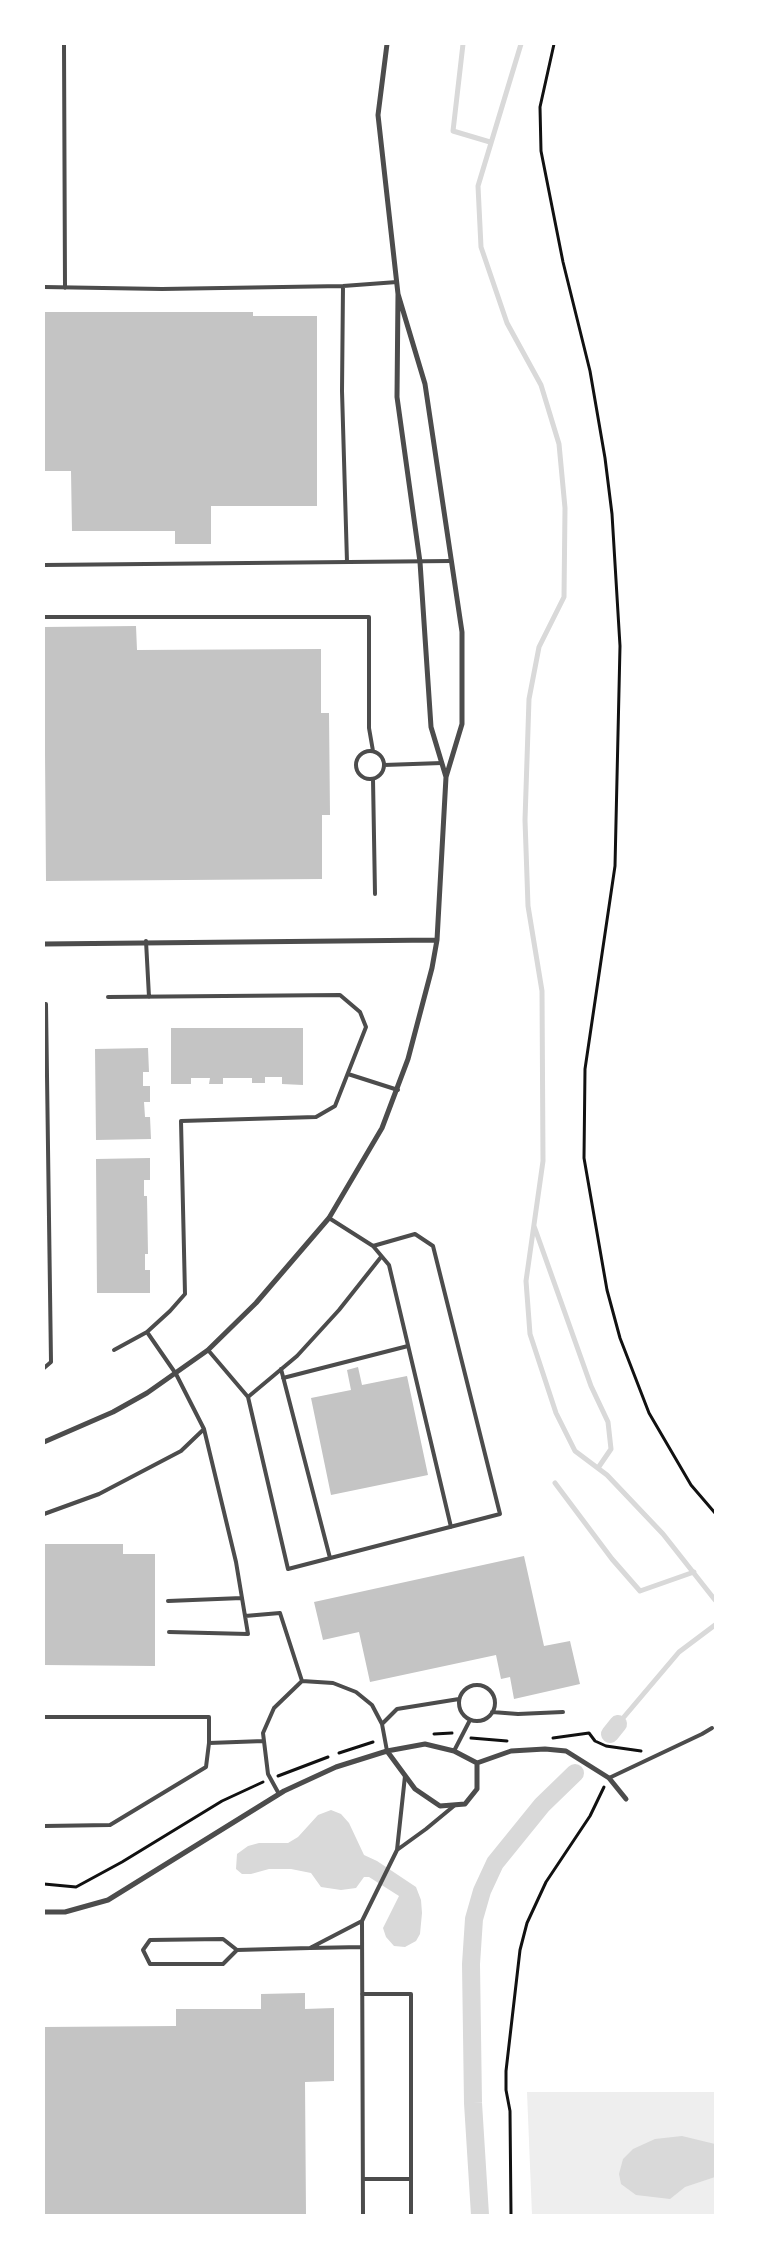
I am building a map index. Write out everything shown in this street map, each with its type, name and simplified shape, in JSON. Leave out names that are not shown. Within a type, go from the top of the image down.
[{"type":"street","points":[[387,44],[378,115],[398,294],[397,397],[420,562],[431,727],[446,777]]},
{"type":"street","points":[[44,1442],[113,1412],[176,1374],[208,1350],[256,1303],[329,1218],[382,1128],[398,1090],[423,1003],[437,940],[446,777],[462,724],[462,632],[425,384],[398,294]]},
{"type":"street","points":[[44,944],[146,941],[437,940]]},
{"type":"street","points":[[44,1912],[66,1912],[108,1900],[279,1794],[336,1766],[387,1751],[425,1744],[454,1751],[477,1763],[512,1752],[545,1749],[566,1750],[609,1778],[626,1799]]},
{"type":"street","points":[[387,1751],[415,1789],[440,1806],[465,1804],[477,1789],[477,1763]]},
{"type":"lane","points":[[64,44],[65,288]]},
{"type":"lane","points":[[44,287],[343,286],[397,282]]},
{"type":"lane","points":[[343,286],[342,391],[347,562]]},
{"type":"lane","points":[[44,565],[451,562]]},
{"type":"lane","points":[[44,617],[369,617],[369,728],[373,751]]},
{"type":"lane","points":[[373,751],[379,754],[384,765],[379,776],[373,779],[361,776],[356,765],[361,754],[373,751]]},
{"type":"lane","points":[[384,765],[442,763]]},
{"type":"lane","points":[[373,779],[375,894]]},
{"type":"lane","points":[[146,941],[149,996]]},
{"type":"lane","points":[[108,997],[340,995],[360,1012],[366,1026],[336,1106],[316,1117],[181,1121],[185,1294],[170,1312],[147,1332],[114,1350]]},
{"type":"lane","points":[[44,1004],[46,1004],[52,1362],[44,1368]]},
{"type":"lane","points":[[348,1074],[398,1090]]},
{"type":"lane","points":[[329,1218],[373,1246],[389,1266],[451,1527]]},
{"type":"lane","points":[[208,1350],[248,1397],[288,1569],[500,1514],[433,1246],[415,1234],[373,1246]]},
{"type":"lane","points":[[248,1397],[297,1356],[340,1310],[381,1257]]},
{"type":"lane","points":[[44,1288],[51,1287]]},
{"type":"lane","points":[[147,1332],[176,1374],[204,1429],[236,1562],[248,1634],[168,1632]]},
{"type":"lane","points":[[283,1378],[408,1346]]},
{"type":"lane","points":[[281,1369],[330,1558]]},
{"type":"lane","points":[[44,1514],[107,1489],[180,1451],[204,1429]]},
{"type":"lane","points":[[168,1601],[242,1598]]},
{"type":"lane","points":[[245,1616],[280,1612],[302,1681]]},
{"type":"lane","points":[[279,1794],[268,1774],[263,1733],[274,1708],[302,1681],[334,1683],[356,1692],[372,1705],[382,1724],[387,1751]]},
{"type":"lane","points":[[477,1684],[489,1689],[495,1700],[492,1712],[483,1720],[470,1720],[461,1712],[459,1699],[465,1688],[477,1684]]},
{"type":"lane","points":[[382,1724],[397,1709],[459,1699]]},
{"type":"lane","points":[[492,1712],[518,1714],[563,1712]]},
{"type":"lane","points":[[44,1718],[209,1717],[206,1767],[110,1825],[44,1826]]},
{"type":"lane","points":[[454,1751],[470,1720]]},
{"type":"lane","points":[[609,1778],[712,1728]]},
{"type":"lane","points":[[209,1742],[264,1741]]},
{"type":"lane","points":[[363,2215],[362,1921],[397,1850],[405,1776]]},
{"type":"lane","points":[[397,1850],[426,1830],[455,1805]]},
{"type":"lane","points":[[310,1948],[362,1921]]},
{"type":"lane","points":[[237,1950],[222,1964],[150,1964],[143,1950],[150,1940],[223,1939],[237,1950],[362,1947]]},
{"type":"lane","points":[[362,1994],[411,1994],[411,2215]]},
{"type":"lane","points":[[363,2179],[411,2179]]},
{"type":"path","points":[[554,44],[540,107],[541,151],[563,262],[590,371],[604,458],[612,514],[620,646],[615,866],[585,1069],[584,1158],[606,1290],[620,1338],[650,1413],[691,1485],[715,1513]]},
{"type":"path","points":[[589,1733],[595,1741],[606,1746],[646,1751]]},
{"type":"path","points":[[511,2215],[510,2111],[506,2090],[506,2071],[520,1950],[527,1923],[546,1882],[590,1816],[609,1778]]},
{"type":"path","points":[[44,1884],[76,1887],[122,1862],[222,1801],[270,1779]]},
{"type":"shaded area","points":[[331,1810],[341,1814],[349,1823],[364,1855],[377,1861],[416,1887],[421,1900],[422,1913],[420,1934],[416,1941],[405,1947],[394,1946],[386,1937],[383,1928],[399,1896],[369,1877],[364,1877],[356,1888],[341,1890],[321,1887],[311,1873],[291,1869],[269,1869],[251,1874],[242,1874],[236,1869],[237,1854],[248,1846],[259,1843],[288,1843],[298,1837],[318,1815]]},
{"type":"shaded area","points":[[527,2092],[715,2092],[715,2215],[532,2215]]},
{"type":"shaded area","points":[[682,2136],[715,2144],[715,2177],[685,2187],[670,2199],[636,2195],[621,2184],[619,2174],[623,2159],[633,2149],[655,2139]]},
{"type":"building","points":[[44,312],[253,312],[253,316],[317,316],[317,506],[211,506],[211,544],[175,544],[175,531],[72,531],[71,471],[44,471]]},
{"type":"building","points":[[136,626],[137,650],[321,649],[321,713],[329,713],[330,815],[322,815],[322,879],[46,881],[44,627]]},
{"type":"building","points":[[171,1028],[303,1028],[303,1085],[282,1084],[282,1077],[265,1077],[265,1083],[252,1083],[252,1078],[223,1078],[223,1084],[209,1084],[210,1078],[191,1078],[191,1084],[171,1084]]},
{"type":"building","points":[[148,1048],[149,1072],[143,1072],[143,1086],[150,1086],[150,1102],[144,1102],[145,1117],[150,1117],[151,1139],[96,1140],[95,1049]]},
{"type":"building","points":[[150,1158],[150,1180],[144,1180],[144,1196],[147,1196],[148,1254],[145,1254],[145,1270],[150,1270],[150,1293],[97,1293],[96,1159]]},
{"type":"building","points":[[358,1367],[362,1385],[407,1376],[428,1475],[331,1495],[311,1398],[351,1390],[347,1370]]},
{"type":"building","points":[[44,1544],[123,1544],[123,1554],[155,1554],[155,1666],[44,1665]]},
{"type":"building","points":[[524,1556],[544,1646],[570,1641],[580,1684],[514,1699],[510,1677],[501,1679],[496,1655],[370,1682],[359,1632],[323,1640],[314,1602]]},
{"type":"building","points":[[305,1993],[305,2009],[334,2008],[334,2081],[305,2082],[306,2215],[44,2215],[44,2027],[176,2026],[176,2009],[261,2009],[261,1994]]},
{"type":"waterway","points":[[463,44],[453,131],[490,142]]},
{"type":"waterway","points":[[521,44],[478,186],[481,247],[507,323],[541,385],[559,444],[565,508],[564,597],[539,647],[529,699],[525,820],[528,906],[542,991],[543,1161],[526,1281],[530,1334],[556,1413],[575,1451],[607,1475],[663,1534],[715,1600]]},
{"type":"waterway","points":[[534,1226],[591,1386],[608,1422],[611,1449],[598,1468]]},
{"type":"waterway","points":[[555,1483],[612,1559],[640,1591],[694,1572]]},
{"type":"waterway","points":[[618,1724],[679,1652],[715,1625]]},
{"type":"waterway","points":[[610,1734],[618,1724]]},
{"type":"waterway","points":[[480,2215],[473,2103],[471,1964],[474,1919],[482,1891],[495,1863],[542,1805],[575,1773]]}]
